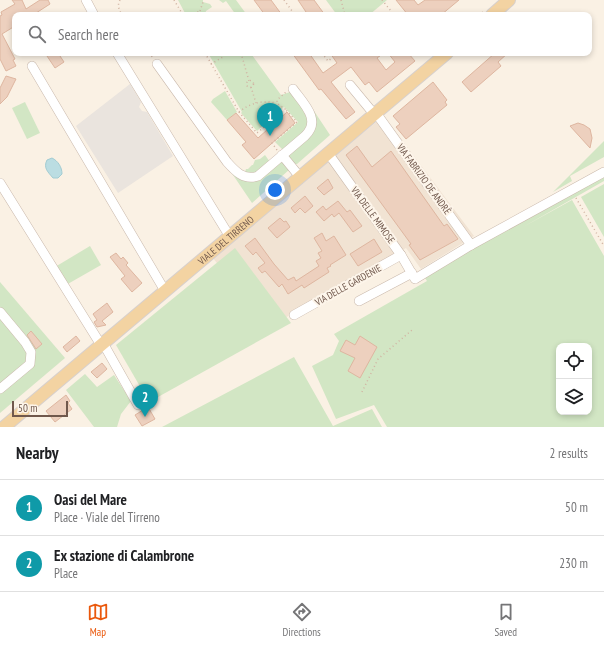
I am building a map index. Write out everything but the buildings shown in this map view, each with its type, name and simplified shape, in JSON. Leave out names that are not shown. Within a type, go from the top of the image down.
[{"type":"main road","points":[[495,12],[509,0]]},
{"type":"main road","name":"VIALE DEL TIRRENO","points":[[4,427],[443,56]]},
{"type":"street","points":[[86,0],[92,12]]},
{"type":"street","points":[[119,56],[230,236]]},
{"type":"street","points":[[157,64],[227,162],[238,173],[246,177],[254,178],[258,176],[308,133],[312,125],[310,114],[293,89]]},
{"type":"street","points":[[32,66],[165,291]]},
{"type":"street","name":"VIA FABRIZIO DE ANDRÈ","points":[[350,85],[375,114],[471,245]]},
{"type":"street","name":"VIA DELLE MIMOSE","points":[[328,153],[401,255],[414,276]]},
{"type":"street","points":[[282,155],[300,177]]},
{"type":"street","points":[[359,301],[414,276],[604,172]]},
{"type":"street","points":[[0,184],[102,344],[138,405]]},
{"type":"street","name":"VIA DELLE GARDENIE","points":[[294,315],[401,255]]},
{"type":"street","points":[[0,312],[25,342],[31,352],[30,364],[0,389]]},
{"type":"path","points":[[120,0],[118,2],[118,7],[120,12]]},
{"type":"path","points":[[174,0],[181,12]]},
{"type":"path","points":[[284,0],[293,12]]},
{"type":"path","points":[[341,0],[344,12]]},
{"type":"path","points":[[382,0],[391,11]]},
{"type":"path","points":[[200,11],[203,2]]},
{"type":"path","points":[[207,56],[239,112],[257,133],[285,109]]},
{"type":"path","points":[[211,64],[224,56]]},
{"type":"path","points":[[242,56],[249,81],[252,81],[253,83],[251,87],[256,103]]},
{"type":"path","points":[[324,56],[328,61],[332,58]]},
{"type":"path","points":[[249,81],[247,82],[247,86],[251,87]]},
{"type":"path","points":[[277,104],[277,100],[281,96],[293,89]]},
{"type":"path","points":[[239,112],[245,107],[262,102],[277,104],[285,109],[296,122],[272,143],[282,155]]},
{"type":"path","points":[[571,190],[604,246]]},
{"type":"path","points":[[362,392],[376,361],[412,330]]},
{"type":"shaded area","points":[[130,84],[141,102],[139,107],[142,111],[147,112],[173,156],[118,193],[76,126]]},
{"type":"shaded area","points":[[384,116],[474,236],[421,269],[406,248],[267,328],[206,249],[339,152]]},
{"type":"green space","points":[[178,0],[203,0],[203,2],[210,4],[212,7],[206,12],[184,12]]},
{"type":"green space","points":[[219,0],[236,0],[245,12],[234,12],[226,1],[223,3]]},
{"type":"green space","points":[[326,0],[387,0],[373,12],[335,12]]},
{"type":"green space","points":[[210,56],[253,56],[281,95],[290,92],[308,116],[307,129],[283,150],[275,142],[298,122],[284,107],[257,131],[241,113],[242,112]]},
{"type":"green space","points":[[225,91],[237,112],[227,120],[211,102]]},
{"type":"green space","points":[[25,102],[40,133],[27,139],[12,108]]},
{"type":"green space","points":[[314,111],[330,135],[297,164],[295,164],[288,155],[310,135]]},
{"type":"green space","points":[[604,141],[604,157],[570,176],[572,181],[553,192]]},
{"type":"green space","points":[[265,155],[270,162],[259,172],[251,175],[245,172],[246,169],[253,165],[255,160],[260,159]]},
{"type":"green space","points":[[282,162],[290,169],[252,203],[231,172],[240,179]]},
{"type":"green space","points":[[604,174],[604,181],[523,227],[572,200],[604,256],[604,427],[387,427],[374,405],[336,419],[312,366],[333,355],[339,341],[334,334],[427,281],[425,278],[427,275]]},
{"type":"green space","points":[[604,184],[604,237],[581,197]]},
{"type":"green space","points":[[90,246],[101,265],[66,285],[55,267]]},
{"type":"green space","points":[[235,248],[291,323],[149,402],[116,345]]},
{"type":"green space","points":[[0,282],[65,358],[0,413]]},
{"type":"green space","points":[[294,357],[333,426],[372,409],[382,427],[162,427]]},
{"type":"green space","points":[[85,374],[97,387],[114,375],[131,401],[121,414],[117,427],[94,427],[66,390]]},
{"type":"water","points":[[52,158],[58,163],[61,169],[62,174],[58,178],[53,178],[46,168],[47,160]]},
{"type":"place","name":"Oasi del Mare","points":[[270,136]]},
{"type":"place","name":"Ex stazione di Calambrone","points":[[145,417]]}]
